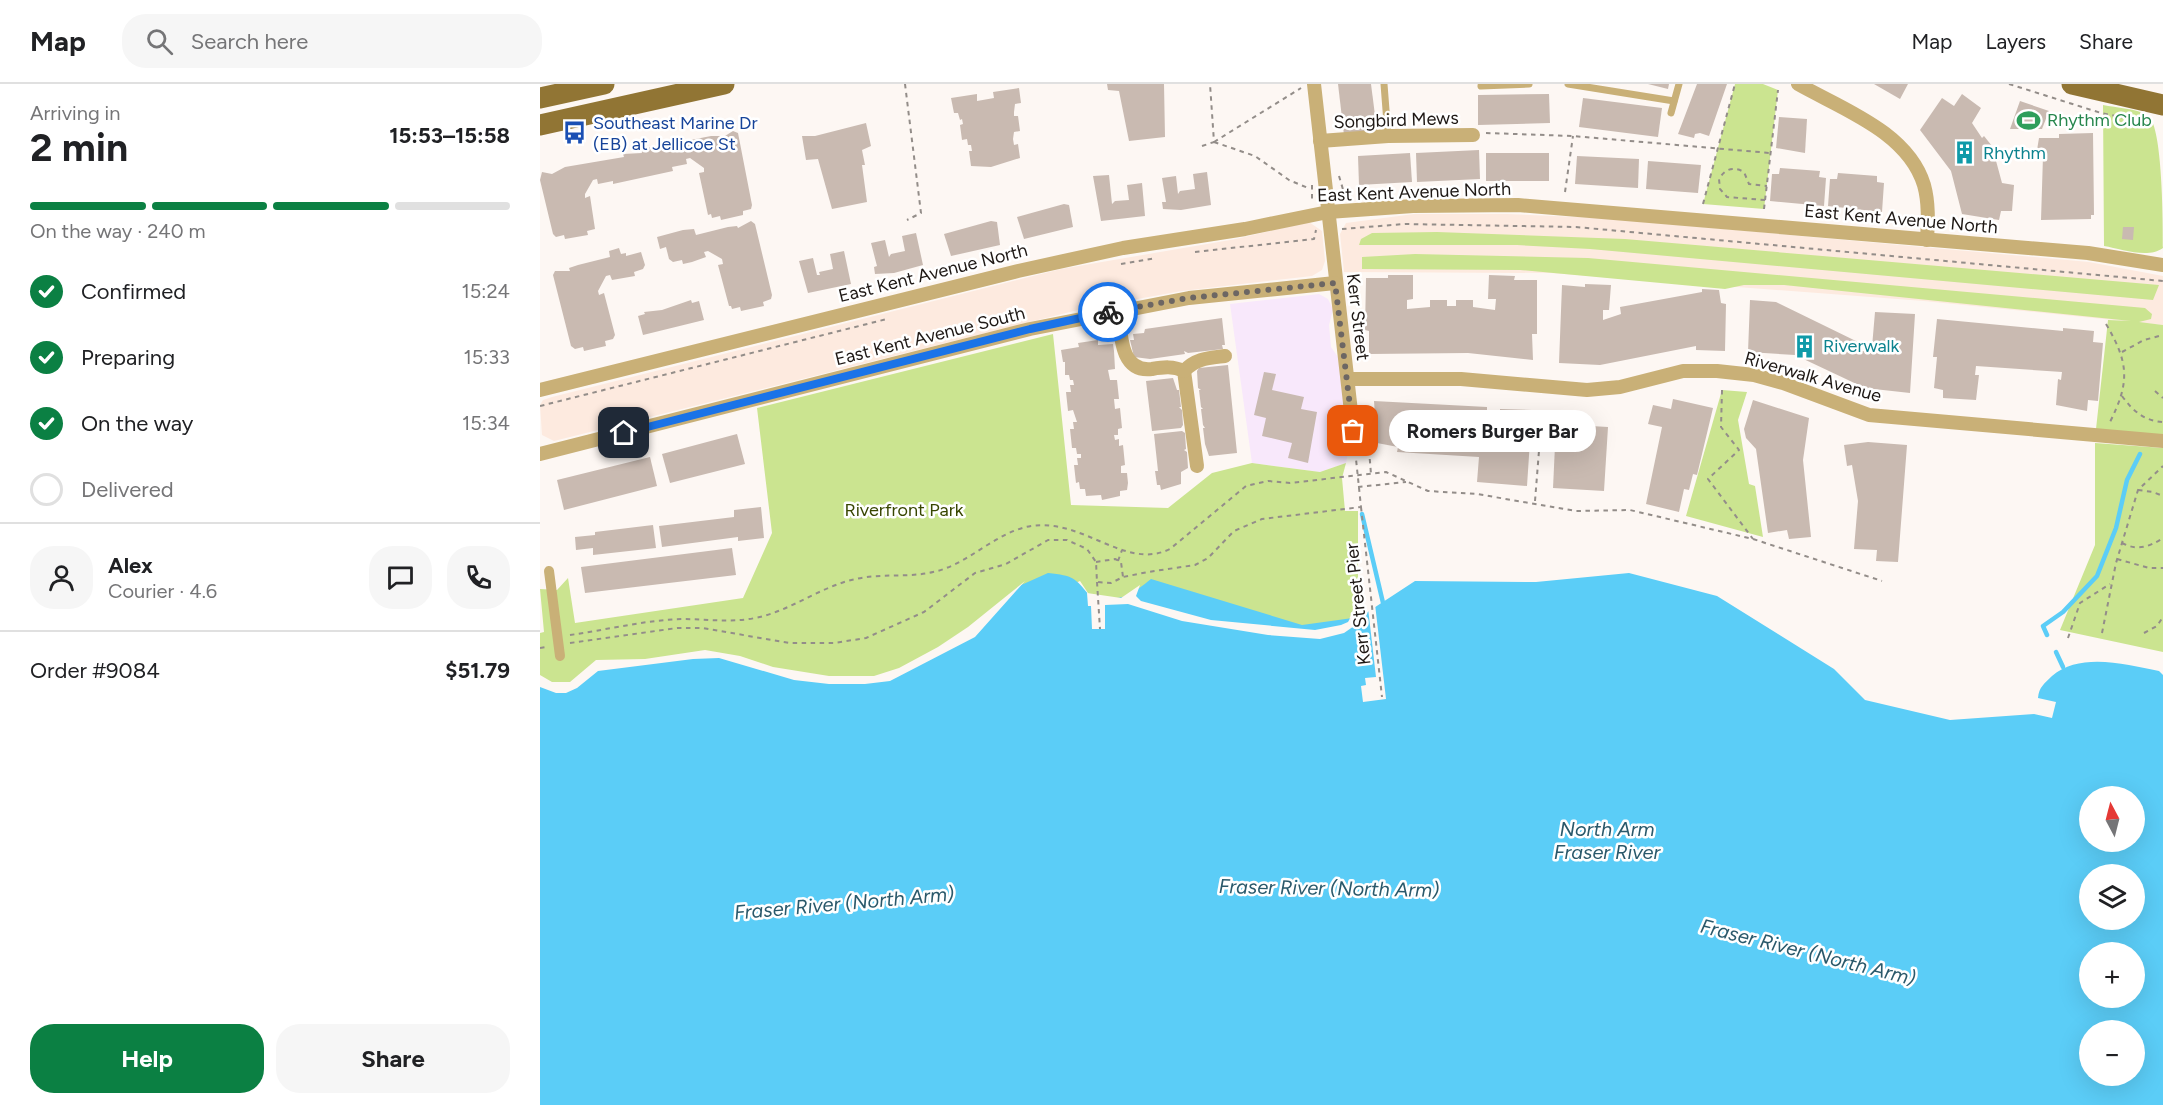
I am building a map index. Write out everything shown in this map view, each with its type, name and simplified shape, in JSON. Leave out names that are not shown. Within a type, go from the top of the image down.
[{"type":"main road","points":[[540,98],[604,84]]},
{"type":"main road","points":[[540,125],[724,84]]},
{"type":"main road","points":[[2072,84],[2163,105]]},
{"type":"street","points":[[1798,84],[1882,132],[1910,158],[1921,177],[1926,195],[1927,240]]},
{"type":"street","name":"Kerr Street","points":[[1308,86],[1320,141],[1355,447]]},
{"type":"street","name":"Songbird Mews","points":[[1320,141],[1388,136],[1473,135]]},
{"type":"street","name":"East Kent Avenue North","points":[[540,390],[1017,271],[1123,248],[1236,231],[1328,212],[1413,206],[1518,205],[2088,253],[2163,265]]},
{"type":"street","name":"East Kent Avenue South","points":[[540,454],[1030,329],[1118,310],[1189,298],[1335,283]]},
{"type":"street","points":[[1118,310],[1122,342],[1130,362],[1138,368],[1176,367],[1185,371]]},
{"type":"street","points":[[1185,371],[1203,358],[1225,356]]},
{"type":"street","points":[[1185,371],[1197,466]]},
{"type":"street","name":"Riverwalk Avenue","points":[[1347,378],[1461,378],[1587,390],[1620,387],[1683,371],[1717,371],[1754,375],[1783,383],[1869,415],[2163,441]]},
{"type":"street","points":[[549,571],[558,646]]},
{"type":"lane","points":[[1384,84],[1388,136]]},
{"type":"lane","points":[[1481,86],[1529,84]]},
{"type":"lane","points":[[1568,84],[1674,101]]},
{"type":"lane","points":[[1671,113],[1679,84]]},
{"type":"path","points":[[905,84],[921,213],[907,220]]},
{"type":"path","points":[[1210,84],[1214,142]]},
{"type":"path","points":[[1703,204],[1735,84]]},
{"type":"path","points":[[2009,84],[2073,105],[2136,120],[2141,124]]},
{"type":"path","points":[[1202,146],[1214,142],[1308,86]]},
{"type":"path","points":[[1764,209],[1778,90]]},
{"type":"path","points":[[1473,135],[1483,133],[1573,136],[1770,153]]},
{"type":"path","points":[[1565,192],[1573,136]]},
{"type":"path","points":[[1214,142],[1255,156],[1289,180],[1310,188],[1312,202]]},
{"type":"path","points":[[1765,200],[1727,197],[1720,189],[1719,179],[1725,171],[1735,168],[1743,172],[1749,184],[1767,186]]},
{"type":"path","points":[[1711,178],[1719,179]]},
{"type":"path","points":[[1342,180],[1345,196]]},
{"type":"path","points":[[1347,228],[1405,224],[1576,227],[2163,281]]},
{"type":"path","points":[[1186,253],[1314,238],[1316,232]]},
{"type":"path","points":[[1120,264],[1164,257]]},
{"type":"path","points":[[540,406],[893,318]]},
{"type":"path","points":[[2106,324],[2121,352],[2125,378],[2122,396],[2110,423]]},
{"type":"path","points":[[2121,352],[2135,343],[2163,336]]},
{"type":"path","points":[[1722,390],[1721,427],[1739,450],[1708,479],[1753,539]]},
{"type":"path","points":[[2155,391],[2163,398]]},
{"type":"path","points":[[2122,396],[2131,408],[2144,418],[2163,422]]},
{"type":"path","points":[[1534,502],[1540,438]]},
{"type":"path","points":[[2102,633],[2116,559],[2138,490],[2163,466]]},
{"type":"path","points":[[558,646],[681,620],[723,621],[754,618],[776,612],[854,579],[935,572],[1011,533],[1030,526],[1069,527],[1122,550],[1149,555],[1170,549],[1246,486],[1268,481],[1290,483],[1386,472],[1428,491],[1534,502],[1576,511],[1630,510],[1753,539],[1882,581]]},
{"type":"path","name":"Kerr Street Pier","points":[[1357,476],[1382,698]]},
{"type":"path","points":[[1358,487],[1407,482]]},
{"type":"path","points":[[2138,490],[2163,496]]},
{"type":"path","points":[[1097,582],[1111,583],[1123,577],[1195,565],[1208,558],[1234,531],[1262,519],[1361,507]]},
{"type":"path","points":[[2122,543],[2131,548],[2150,546],[2163,538]]},
{"type":"path","points":[[540,648],[677,628],[703,628],[789,643],[834,643],[866,638],[924,612],[975,573],[1006,564],[1048,540],[1066,540],[1087,549],[1093,556],[1096,562],[1100,629]]},
{"type":"path","points":[[1118,561],[1122,550]]},
{"type":"path","points":[[2116,559],[2149,568],[2163,568]]},
{"type":"path","points":[[1118,561],[1123,568],[1123,577]]},
{"type":"path","points":[[1096,562],[1118,561]]},
{"type":"path","points":[[2068,638],[2080,603],[2110,584]]},
{"type":"path","points":[[2144,633],[2157,626],[2163,617]]},
{"type":"shaded area","points":[[1414,214],[1507,214],[1602,218],[2089,262],[2163,276],[2163,325],[1924,301],[1551,273],[1344,272],[1340,234],[1346,223]]},
{"type":"shaded area","points":[[1309,222],[1322,231],[1325,261],[1322,270],[1312,276],[1182,291],[1082,309],[554,441],[542,435],[540,405],[543,400],[552,397],[1061,269],[1236,239]]},
{"type":"shaded area","points":[[1319,294],[1328,299],[1333,309],[1329,325],[1331,347],[1338,357],[1344,402],[1342,409],[1334,410],[1337,442],[1348,441],[1346,463],[1320,472],[1252,463],[1230,304]]},
{"type":"green space","points":[[1735,84],[1763,84],[1778,90],[1764,209],[1703,204]]},
{"type":"green space","points":[[2103,105],[2138,111],[2148,116],[2153,123],[2157,137],[2162,199],[2163,248],[2157,251],[2142,253],[2104,246]]},
{"type":"green space","points":[[1437,232],[1625,239],[2159,285],[2153,300],[1590,249],[1517,245],[1359,245],[1361,239],[1372,233]]},
{"type":"green space","points":[[1415,254],[1588,258],[2145,308],[2152,314],[2151,319],[2139,322],[2163,325],[2163,435],[2096,429],[2108,320],[2131,321],[1784,285],[1744,285],[1725,289],[1520,270],[1362,269],[1362,257]]},
{"type":"green space","name":"Riverfront Park","points":[[1053,334],[1071,505],[1168,508],[1212,473],[1252,463],[1320,472],[1346,463],[1342,478],[1345,511],[1358,511],[1358,597],[1348,622],[1315,630],[1116,600],[1090,596],[1080,581],[970,629],[901,669],[874,679],[579,679],[561,686],[540,678],[540,633],[544,632],[540,589],[557,590],[568,578],[575,623],[743,598],[772,533],[757,408]]},
{"type":"green space","points":[[1722,390],[1747,392],[1738,420],[1749,484],[1755,486],[1763,537],[1686,516]]},
{"type":"green space","points":[[2095,443],[2163,448],[2163,652],[2060,630],[2095,545]]},
{"type":"water","name":"North Arm Fraser River","points":[[1048,573],[1073,578],[1090,596],[1110,598],[1123,597],[1151,579],[1302,625],[1360,617],[1415,581],[1536,582],[1629,573],[1717,596],[1834,669],[1865,700],[1950,720],[2034,714],[2052,718],[2056,702],[2038,698],[2039,691],[2052,676],[2076,664],[2118,663],[2159,671],[2163,675],[2163,1105],[540,1105],[540,678],[551,685],[571,684],[597,663],[645,662],[705,653],[782,672],[827,679],[874,679],[901,669],[970,629],[1019,586]]},
{"type":"pier","points":[[1025,581],[975,637],[890,681],[829,684],[794,680],[719,658],[598,671],[577,688],[566,693],[556,693],[540,687],[540,675],[552,682],[570,682],[596,660],[645,659],[705,650],[740,656],[773,667],[829,676],[874,676],[899,668],[938,647],[968,627]]},
{"type":"pier","points":[[1140,585],[1136,596],[1141,601],[1211,620],[1315,630],[1341,625],[1348,622],[1352,615],[1361,613],[1357,624],[1344,633],[1320,639],[1268,635],[1182,621],[1128,604],[1105,605],[1105,629],[1092,629],[1091,606],[1088,606],[1087,593],[1121,598]]},
{"type":"pier","points":[[1375,604],[1386,699],[1363,702],[1361,686],[1366,685],[1365,678],[1376,677],[1368,608]]},
{"type":"building","points":[[1107,84],[1164,84],[1165,137],[1129,141],[1119,91],[1108,90]]},
{"type":"building","points":[[1338,84],[1371,84],[1377,131],[1344,135]]},
{"type":"building","points":[[1648,84],[1669,84],[1668,89]]},
{"type":"building","points":[[1697,84],[1727,84],[1709,136],[1700,133],[1695,134],[1694,138],[1678,134]]},
{"type":"building","points":[[1874,84],[1908,84],[1900,99]]},
{"type":"building","points":[[1019,88],[1021,103],[1015,104],[1014,116],[1018,116],[1020,131],[1014,132],[1013,139],[1014,145],[1018,144],[1020,158],[991,167],[971,166],[969,151],[972,151],[971,145],[968,145],[967,139],[962,140],[960,125],[963,124],[962,119],[960,120],[958,113],[954,113],[951,98],[977,94],[977,101],[994,98],[993,92]]},
{"type":"building","points":[[1549,94],[1550,123],[1478,125],[1478,95]]},
{"type":"building","name":"Rhythm","points":[[1962,94],[1981,108],[1972,123],[1982,138],[1984,136],[1992,146],[2002,183],[2014,185],[2012,211],[2001,211],[1999,220],[1962,214],[1951,171],[1920,130],[1942,98],[1954,106]]},
{"type":"building","points":[[1583,98],[1662,108],[1658,137],[1579,127]]},
{"type":"building","name":"Rhythm Club","points":[[2020,101],[2049,111],[2042,129],[2010,129]]},
{"type":"building","points":[[1779,117],[1807,119],[1805,153],[1776,148]]},
{"type":"building","points":[[866,123],[871,146],[862,150],[867,202],[832,209],[818,159],[806,160],[802,136],[815,136]]},
{"type":"building","points":[[733,131],[738,133],[752,205],[751,209],[743,211],[743,215],[721,220],[720,216],[712,218],[711,214],[708,215],[699,173],[704,172],[704,168],[690,158],[686,159],[687,164],[672,167],[673,171],[613,184],[613,181],[598,184],[597,179],[593,180],[585,198],[590,196],[595,229],[587,231],[588,235],[565,239],[564,235],[556,237],[553,234],[540,180],[542,172],[552,174],[565,167],[624,157],[623,154],[642,153],[641,149],[652,147],[653,151],[666,148],[665,145],[711,136],[725,136]]},
{"type":"building","points":[[2093,133],[2094,215],[2091,215],[2091,219],[2041,220],[2043,156],[2036,156],[2039,138],[2059,138],[2059,134]]},
{"type":"building","points":[[1479,150],[1480,179],[1417,182],[1416,153]]},
{"type":"building","points":[[1410,153],[1412,182],[1359,185],[1358,156]]},
{"type":"building","points":[[1486,153],[1549,153],[1549,181],[1486,181]]},
{"type":"building","points":[[1577,156],[1639,159],[1638,188],[1575,184]]},
{"type":"building","points":[[1648,161],[1701,165],[1698,193],[1646,189]]},
{"type":"building","points":[[1780,168],[1820,171],[1819,177],[1826,178],[1824,206],[1770,201],[1772,174],[1779,174]]},
{"type":"building","points":[[1207,172],[1211,205],[1181,210],[1163,209],[1162,202],[1166,202],[1162,178],[1176,176],[1178,194],[1180,191],[1195,189],[1193,174]]},
{"type":"building","points":[[1838,173],[1877,176],[1877,182],[1884,183],[1882,212],[1828,206],[1830,179],[1837,179]]},
{"type":"building","points":[[1109,175],[1112,204],[1115,201],[1129,200],[1127,185],[1142,183],[1145,216],[1101,221],[1093,176]]},
{"type":"building","points":[[1064,204],[1069,205],[1073,227],[1024,239],[1017,217]]},
{"type":"building","points":[[751,221],[755,224],[772,295],[771,299],[763,302],[764,306],[741,311],[740,307],[732,309],[729,306],[718,265],[723,264],[722,259],[708,251],[704,252],[706,257],[692,262],[683,264],[682,260],[673,262],[669,259],[666,247],[660,249],[657,237],[683,230],[694,229],[696,235],[728,227],[737,226],[738,228]]},
{"type":"building","points":[[991,221],[997,222],[1000,245],[951,256],[944,234]]},
{"type":"building","points":[[2123,227],[2134,227],[2133,240],[2122,239]]},
{"type":"building","points":[[916,233],[923,265],[894,273],[875,274],[874,267],[877,266],[871,243],[885,240],[889,257],[891,254],[905,251],[902,236]]},
{"type":"building","points":[[619,248],[621,254],[626,253],[626,256],[641,252],[645,265],[643,269],[634,272],[635,276],[612,280],[610,275],[606,276],[598,291],[599,295],[604,293],[615,335],[613,339],[605,341],[606,346],[584,351],[583,347],[575,349],[571,346],[553,275],[555,271],[570,271],[569,268],[610,257],[609,251]]},
{"type":"building","points":[[844,251],[851,284],[808,293],[799,261],[813,258],[817,275],[820,275],[819,272],[833,269],[830,254]]},
{"type":"building","points":[[1388,275],[1413,275],[1413,299],[1407,300],[1407,309],[1430,307],[1430,300],[1447,300],[1447,306],[1456,306],[1456,300],[1473,300],[1473,307],[1495,310],[1496,299],[1488,299],[1489,275],[1515,276],[1514,280],[1537,280],[1537,334],[1532,334],[1533,360],[1468,353],[1369,354],[1369,331],[1365,330],[1366,278],[1388,278]]},
{"type":"building","points":[[1585,284],[1611,285],[1609,310],[1603,310],[1603,320],[1621,314],[1620,307],[1702,292],[1702,289],[1719,290],[1721,303],[1726,304],[1725,351],[1696,350],[1696,346],[1600,365],[1559,363],[1562,285],[1585,287]]},
{"type":"building","points":[[691,300],[692,303],[699,301],[704,320],[643,335],[638,316],[645,314],[644,312],[662,310]]},
{"type":"building","name":"Riverwalk","points":[[1750,300],[1776,302],[1862,344],[1859,350],[1862,351],[1875,352],[1872,347],[1875,312],[1915,314],[1910,393],[1865,388],[1795,355],[1748,352]]},
{"type":"building","points":[[1222,318],[1225,345],[1222,345],[1223,349],[1188,353],[1184,351],[1185,354],[1150,359],[1134,357],[1130,340],[1134,340],[1133,334],[1144,333],[1145,329]]},
{"type":"building","points":[[1937,319],[2063,331],[2063,328],[2094,331],[2093,342],[2103,343],[2098,401],[2088,400],[2087,411],[2056,405],[2058,379],[2061,380],[2062,372],[1976,366],[1975,375],[1979,375],[1976,400],[1943,398],[1943,390],[1934,388],[1937,357],[1933,357]]},
{"type":"building","points":[[1098,340],[1098,345],[1113,344],[1115,369],[1108,370],[1110,380],[1117,380],[1119,399],[1114,399],[1115,409],[1120,408],[1122,428],[1118,429],[1118,435],[1114,435],[1115,440],[1119,439],[1119,446],[1123,445],[1125,465],[1121,466],[1121,473],[1127,473],[1128,483],[1127,490],[1120,491],[1120,496],[1102,500],[1101,495],[1086,496],[1085,489],[1080,489],[1079,482],[1076,483],[1074,465],[1078,465],[1077,458],[1081,458],[1081,454],[1077,454],[1076,448],[1072,448],[1070,429],[1074,429],[1073,422],[1077,422],[1073,410],[1068,411],[1066,392],[1071,392],[1070,385],[1074,385],[1069,375],[1065,375],[1065,362],[1063,362],[1061,350],[1079,347],[1078,343]]},
{"type":"building","points":[[1228,365],[1237,453],[1209,456],[1205,444],[1203,428],[1205,428],[1201,409],[1203,409],[1199,390],[1201,390],[1198,388],[1197,371],[1199,368]]},
{"type":"building","points":[[1264,372],[1276,374],[1272,390],[1304,397],[1301,409],[1317,412],[1308,463],[1288,458],[1292,443],[1262,436],[1266,418],[1254,415]]},
{"type":"building","points":[[1173,378],[1179,390],[1181,407],[1179,407],[1182,410],[1183,425],[1181,428],[1152,431],[1146,381]]},
{"type":"building","points":[[1673,399],[1713,408],[1697,475],[1693,474],[1689,490],[1684,489],[1679,512],[1646,504],[1662,427],[1648,424],[1653,405],[1671,409]]},
{"type":"building","points":[[1753,400],[1809,418],[1803,460],[1811,537],[1789,539],[1787,530],[1768,533],[1756,449],[1746,438],[1744,429]]},
{"type":"building","points":[[1374,401],[1487,407],[1487,410],[1500,411],[1500,409],[1532,410],[1527,486],[1477,482],[1479,457],[1397,452],[1398,447],[1377,443]]},
{"type":"building","points":[[1556,424],[1608,427],[1604,491],[1553,488]]},
{"type":"building","points":[[1182,431],[1185,433],[1186,449],[1184,450],[1187,452],[1188,468],[1181,472],[1181,484],[1161,490],[1160,485],[1157,485],[1155,471],[1158,471],[1154,434]]},
{"type":"building","points":[[737,434],[745,464],[670,483],[662,454]]},
{"type":"building","points":[[1868,442],[1907,445],[1898,562],[1876,561],[1877,550],[1854,549],[1858,501],[1852,465],[1847,466],[1844,445]]},
{"type":"building","points":[[650,457],[657,486],[564,510],[557,480]]},
{"type":"building","points":[[761,507],[764,538],[738,541],[738,537],[662,547],[659,526],[734,517],[734,510]]},
{"type":"building","points":[[653,525],[656,548],[593,555],[593,548],[576,550],[575,537],[595,535],[595,532]]},
{"type":"building","points":[[732,548],[736,575],[585,593],[581,567]]},
{"type":"waterway","points":[[2047,635],[2043,626],[2063,612],[2097,576],[2116,528],[2127,480],[2140,454]]},
{"type":"waterway","points":[[1362,514],[1384,607]]},
{"type":"waterway","points":[[2056,652],[2063,667]]},
{"type":"way so far","points":[[1108,312],[1251,290],[1335,283],[1353,431]]},
{"type":"place","name":"Rhythm Club","points":[[2029,120]]},
{"type":"place","name":"Southeast Marine Dr (EB) at Jellicoe St","points":[[575,133]]},
{"type":"place","name":"Rhythm","points":[[1965,153]]},
{"type":"place","name":"Riverwalk","points":[[1805,346]]},
{"type":"place","name":"Romers Burger Bar","points":[[1353,431]]},
{"type":"route","points":[[624,433],[1030,329],[1108,312]]},
{"type":"water label","name":"Fraser River (North Arm)","points":[[1329,888]]},
{"type":"water label","name":"Fraser River (North Arm)","points":[[844,903]]},
{"type":"water label","name":"Fraser River (North Arm)","points":[[1808,952]]}]
